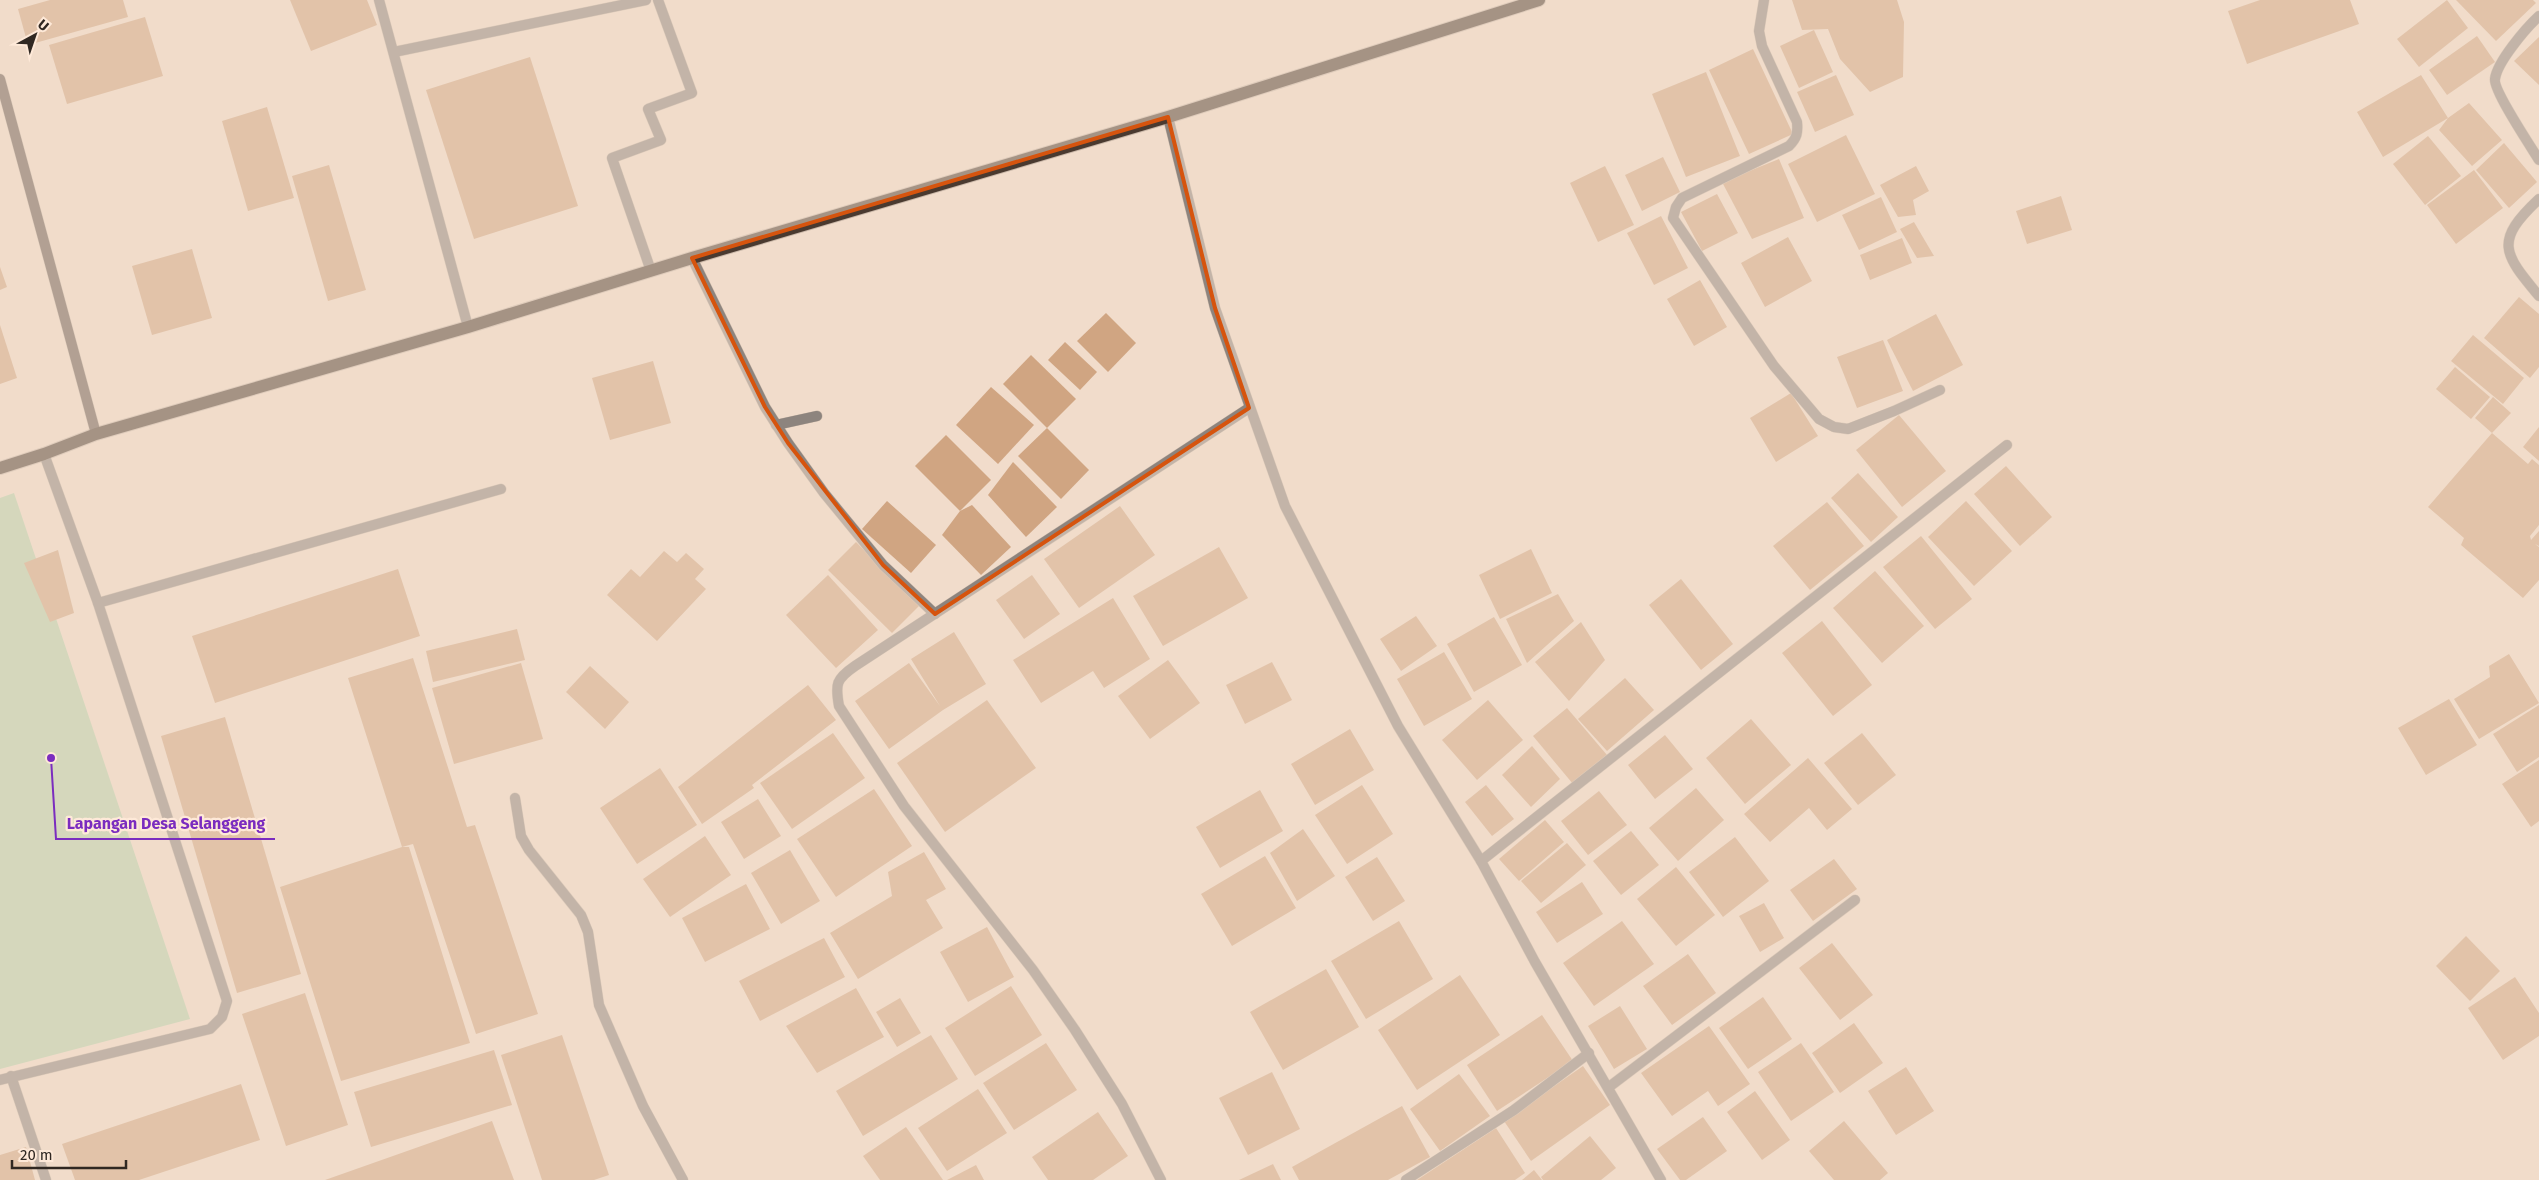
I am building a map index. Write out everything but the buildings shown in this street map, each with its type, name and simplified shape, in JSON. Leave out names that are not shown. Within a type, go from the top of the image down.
[{"type":"main road","points":[[0,468],[96,434],[468,327],[692,258],[1168,117],[1539,0]]},
{"type":"street","points":[[379,0],[468,327]]},
{"type":"street","points":[[394,52],[646,0]]},
{"type":"street","points":[[651,271],[612,158],[661,140],[648,109],[692,93],[658,0]]},
{"type":"street","points":[[1764,0],[1759,31],[1762,46],[1796,122],[1798,131],[1795,140],[1789,146],[1682,198],[1676,207],[1673,218],[1774,366],[1819,418],[1834,427],[1848,430],[1894,412],[1940,390]]},
{"type":"street","points":[[2539,16],[2502,63],[2495,80],[2498,93],[2539,160]]},
{"type":"street","points":[[0,79],[96,434]]},
{"type":"street","points":[[1168,117],[1215,308],[1285,506],[1398,726],[1480,861],[1661,1180]]},
{"type":"street","points":[[2539,199],[2510,234],[2507,249],[2516,269],[2539,296]]},
{"type":"street","points":[[692,258],[765,407],[776,425],[824,493],[883,565],[935,614]]},
{"type":"street","points":[[1161,1180],[1122,1104],[1075,1030],[1033,970],[904,806],[839,706],[836,690],[840,676],[1249,408]]},
{"type":"street","points":[[776,425],[817,416]]},
{"type":"street","points":[[1480,861],[2007,444]]},
{"type":"street","points":[[0,1080],[210,1029],[222,1017],[227,1001],[98,603],[44,454]]},
{"type":"street","points":[[98,603],[501,489]]},
{"type":"street","points":[[515,798],[521,836],[529,850],[581,915],[588,932],[599,1005],[643,1106],[684,1180]]},
{"type":"street","points":[[1609,1088],[1855,900]]},
{"type":"street","points":[[1406,1180],[1514,1110],[1589,1053]]},
{"type":"street","points":[[11,1076],[46,1180]]},
{"type":"highlighted area","points":[[1168,117],[1215,308],[1249,408],[935,614],[883,565],[788,443],[765,407],[692,258]]},
{"type":"green space","points":[[14,493],[190,1019],[0,1069],[0,498]]},
{"type":"place","name":"Lapangan Desa Selanggeng","points":[[51,758]]}]
